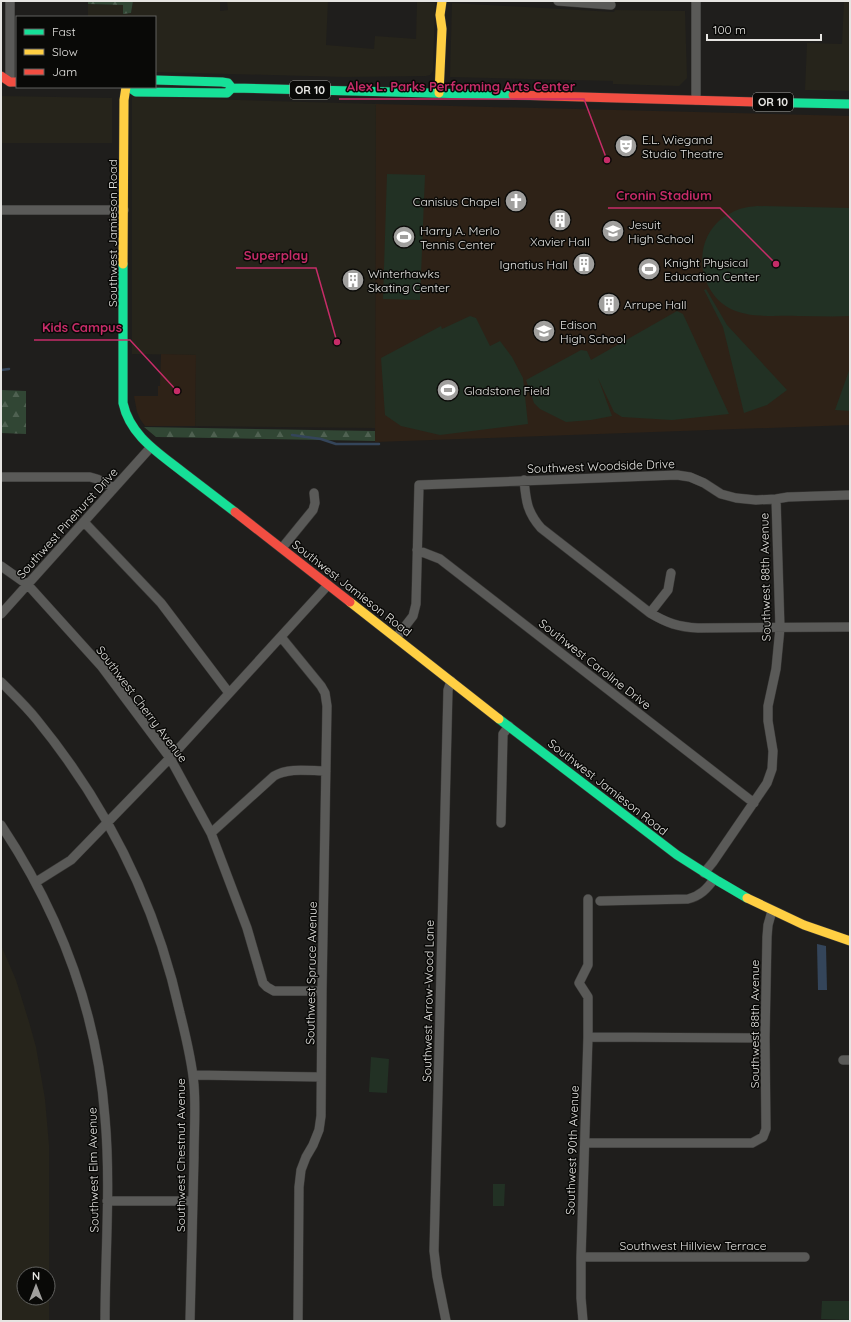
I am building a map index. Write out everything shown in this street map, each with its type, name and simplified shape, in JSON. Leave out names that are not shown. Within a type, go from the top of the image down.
[{"type":"street","points":[[10,1],[13,82]]},
{"type":"street","points":[[439,93],[442,29],[440,23],[442,1]]},
{"type":"street","points":[[442,29],[446,22],[446,1]]},
{"type":"street","points":[[558,1],[612,5]]},
{"type":"street","points":[[696,1],[696,100]]},
{"type":"street","points":[[1,76],[13,82]]},
{"type":"street","name":"OR 10","points":[[156,80],[222,82],[228,83],[232,88]]},
{"type":"street","points":[[1,87],[13,82]]},
{"type":"street","name":"Southwest Jamieson Road","points":[[128,88],[124,100],[123,403],[130,425],[151,447],[643,830],[704,873],[772,911],[827,934],[850,941]]},
{"type":"street","name":"OR 10","points":[[130,88],[136,92],[227,93],[232,88],[850,104]]},
{"type":"street","points":[[1,210],[124,210]]},
{"type":"street","name":"Southwest Pinehurst Drive","points":[[1,614],[151,447]]},
{"type":"street","name":"Southwest Woodside Drive","points":[[417,550],[419,485],[677,475],[690,477],[704,483],[721,494],[736,498],[756,500],[788,497],[850,496]]},
{"type":"street","points":[[1,477],[90,477],[114,488]]},
{"type":"street","points":[[524,480],[526,501],[533,520],[541,528],[650,613],[663,621],[681,627],[850,627]]},
{"type":"street","points":[[282,548],[313,510],[315,503],[314,494]]},
{"type":"street","name":"Southwest 88th Avenue","points":[[704,873],[754,803],[767,783],[772,769],[773,751],[768,721],[768,706],[776,669],[780,628],[776,499]]},
{"type":"street","points":[[84,522],[162,603],[230,692]]},
{"type":"street","points":[[396,638],[413,616],[416,604],[417,550]]},
{"type":"street","name":"Southwest Caroline Drive","points":[[417,550],[440,559],[754,803]]},
{"type":"street","name":"Southwest Cherry Avenue","points":[[1,566],[28,585],[102,667],[170,758],[211,833],[247,928],[263,982],[267,987],[274,991],[322,991]]},
{"type":"street","points":[[650,613],[668,590],[671,573]]},
{"type":"street","points":[[36,882],[71,860],[170,758],[328,584]]},
{"type":"street","name":"Southwest Spruce Avenue","points":[[281,637],[321,686],[325,693],[327,706],[321,1116],[320,1130],[301,1170],[298,1321]]},
{"type":"street","name":"Southwest Arrow-Wood Lane","points":[[446,1321],[437,1276],[434,1250],[448,690],[451,681]]},
{"type":"street","name":"Southwest Chestnut Avenue","points":[[1,682],[36,719],[87,788],[108,822],[134,874],[152,916],[166,956],[176,994],[193,1075],[195,1103],[190,1321]]},
{"type":"street","points":[[501,823],[503,734],[509,726]]},
{"type":"street","points":[[211,833],[274,776],[287,771],[326,772]]},
{"type":"street","name":"Southwest Elm Avenue","points":[[1,825],[36,882],[53,916],[85,1004],[91,1027],[100,1072],[105,1118],[107,1201],[105,1321]]},
{"type":"street","points":[[600,901],[688,899],[693,898],[707,889],[714,879]]},
{"type":"street","name":"Southwest 90th Avenue","points":[[583,1321],[581,1298],[581,1257],[588,997],[579,982],[588,966],[588,899]]},
{"type":"street","name":"Southwest 88th Avenue","points":[[585,1143],[752,1143],[763,1137],[766,1129],[765,1038],[767,937],[768,925],[772,911]]},
{"type":"street","points":[[588,1037],[765,1038]]},
{"type":"street","points":[[193,1075],[321,1077]]},
{"type":"street","points":[[107,1201],[193,1200]]},
{"type":"street","name":"Southwest Hillview Terrace","points":[[581,1257],[805,1257]]},
{"type":"shaded area","points":[[133,1],[220,1],[220,11],[228,10],[227,1],[328,1],[326,45],[374,49],[375,36],[416,39],[417,2],[435,3],[433,71],[430,75],[426,76],[345,77],[156,72],[156,16],[88,16],[88,4],[123,5],[123,14],[131,13]]},
{"type":"shaded area","points":[[844,1],[850,1],[850,91],[805,90],[807,43],[842,44]]},
{"type":"shaded area","points":[[452,3],[614,12],[615,10],[685,11],[687,78],[679,86],[613,84],[613,81],[450,77]]},
{"type":"shaded area","points":[[1,96],[112,98],[112,143],[1,143]]},
{"type":"shaded area","points":[[132,97],[376,104],[375,428],[195,426],[196,355],[132,354]]},
{"type":"shaded area","name":"Jesuit High School","points":[[376,104],[850,116],[850,425],[375,442]]},
{"type":"shaded area","points":[[161,354],[196,355],[195,426],[145,426],[140,419],[134,396],[158,396],[158,386],[160,386]]},
{"type":"shaded area","points":[[1,945],[16,980],[36,1047],[45,1099],[49,1145],[49,1266],[16,1266],[16,1306],[49,1306],[49,1321],[1,1321]]},
{"type":"green space","points":[[88,1],[133,1],[131,13],[123,14],[123,5],[88,4]]},
{"type":"green space","name":"Harry A. Merlo Tennis Center","points":[[387,174],[425,175],[420,300],[383,299]]},
{"type":"green space","points":[[757,206],[850,208],[850,316],[772,316],[745,314],[729,308],[717,299],[709,287],[704,273],[702,259],[704,245],[710,232],[719,221],[734,211]]},
{"type":"green space","points":[[706,289],[727,325],[787,390],[767,405],[744,413],[723,327],[704,290]]},
{"type":"green space","points":[[677,311],[683,314],[729,414],[672,420],[622,417],[614,412],[598,378],[612,416],[591,420],[566,422],[540,409],[534,403],[526,380],[581,350],[587,351],[591,360]]},
{"type":"green space","name":"Gladstone Field","points":[[470,316],[476,318],[490,346],[500,341],[512,357],[523,378],[528,424],[440,435],[401,426],[385,415],[381,358],[441,326],[442,329]]},
{"type":"green space","points":[[850,368],[850,411],[835,410]]},
{"type":"green space","points":[[1,390],[26,391],[26,434],[1,433]]},
{"type":"green space","points":[[144,427],[375,431],[375,441],[156,437]]},
{"type":"green space","points":[[371,1057],[389,1059],[387,1093],[369,1092]]},
{"type":"green space","points":[[493,1184],[505,1184],[504,1206],[493,1206]]},
{"type":"green space","points":[[822,1301],[850,1301],[850,1320],[821,1319]]},
{"type":"water","points":[[817,944],[826,946],[827,990],[818,990]]},
{"type":"waterway","points":[[1,370],[9,369]]},
{"type":"waterway","points":[[292,435],[321,439],[336,444],[379,444]]},
{"type":"traffic: fast","points":[[156,80],[222,82],[228,83],[232,88],[513,95]]},
{"type":"traffic: fast","points":[[130,88],[136,92],[227,93],[232,88]]},
{"type":"traffic: fast","points":[[756,102],[850,104]]},
{"type":"traffic: fast","points":[[123,264],[123,403],[127,415],[132,425],[147,443],[235,512]]},
{"type":"traffic: fast","points":[[499,719],[677,855],[747,898]]},
{"type":"traffic: slow","points":[[439,93],[442,29],[440,15],[442,1]]},
{"type":"traffic: slow","points":[[123,264],[124,100],[126,88]]},
{"type":"traffic: slow","points":[[350,602],[499,719]]},
{"type":"traffic: slow","points":[[747,898],[804,925],[850,941]]},
{"type":"traffic: jam","points":[[1,76],[10,82],[16,82]]},
{"type":"traffic: jam","points":[[513,95],[756,102]]},
{"type":"traffic: jam","points":[[235,512],[350,602]]},
{"type":"place","name":"E.L. Wiegand Studio Theatre","points":[[626,146]]},
{"type":"place","name":"Alex L. Parks Performing Arts Center","points":[[607,160]]},
{"type":"place","name":"Canisius Chapel","points":[[516,201]]},
{"type":"place","name":"Xavier Hall","points":[[560,220]]},
{"type":"place","name":"Jesuit High School","points":[[613,231]]},
{"type":"place","name":"Harry A. Merlo Tennis Center","points":[[404,237]]},
{"type":"place","name":"Ignatius Hall","points":[[584,264]]},
{"type":"place","name":"Cronin Stadium","points":[[776,264]]},
{"type":"place","name":"Knight Physical Education Center","points":[[649,269]]},
{"type":"place","name":"Winterhawks Skating Center","points":[[353,280]]},
{"type":"place","name":"Arrupe Hall","points":[[609,304]]},
{"type":"place","name":"Edison High School","points":[[544,331]]},
{"type":"place","name":"Superplay","points":[[337,342]]},
{"type":"place","name":"Gladstone Field","points":[[448,390]]},
{"type":"place","name":"Kids Campus","points":[[177,391]]}]
